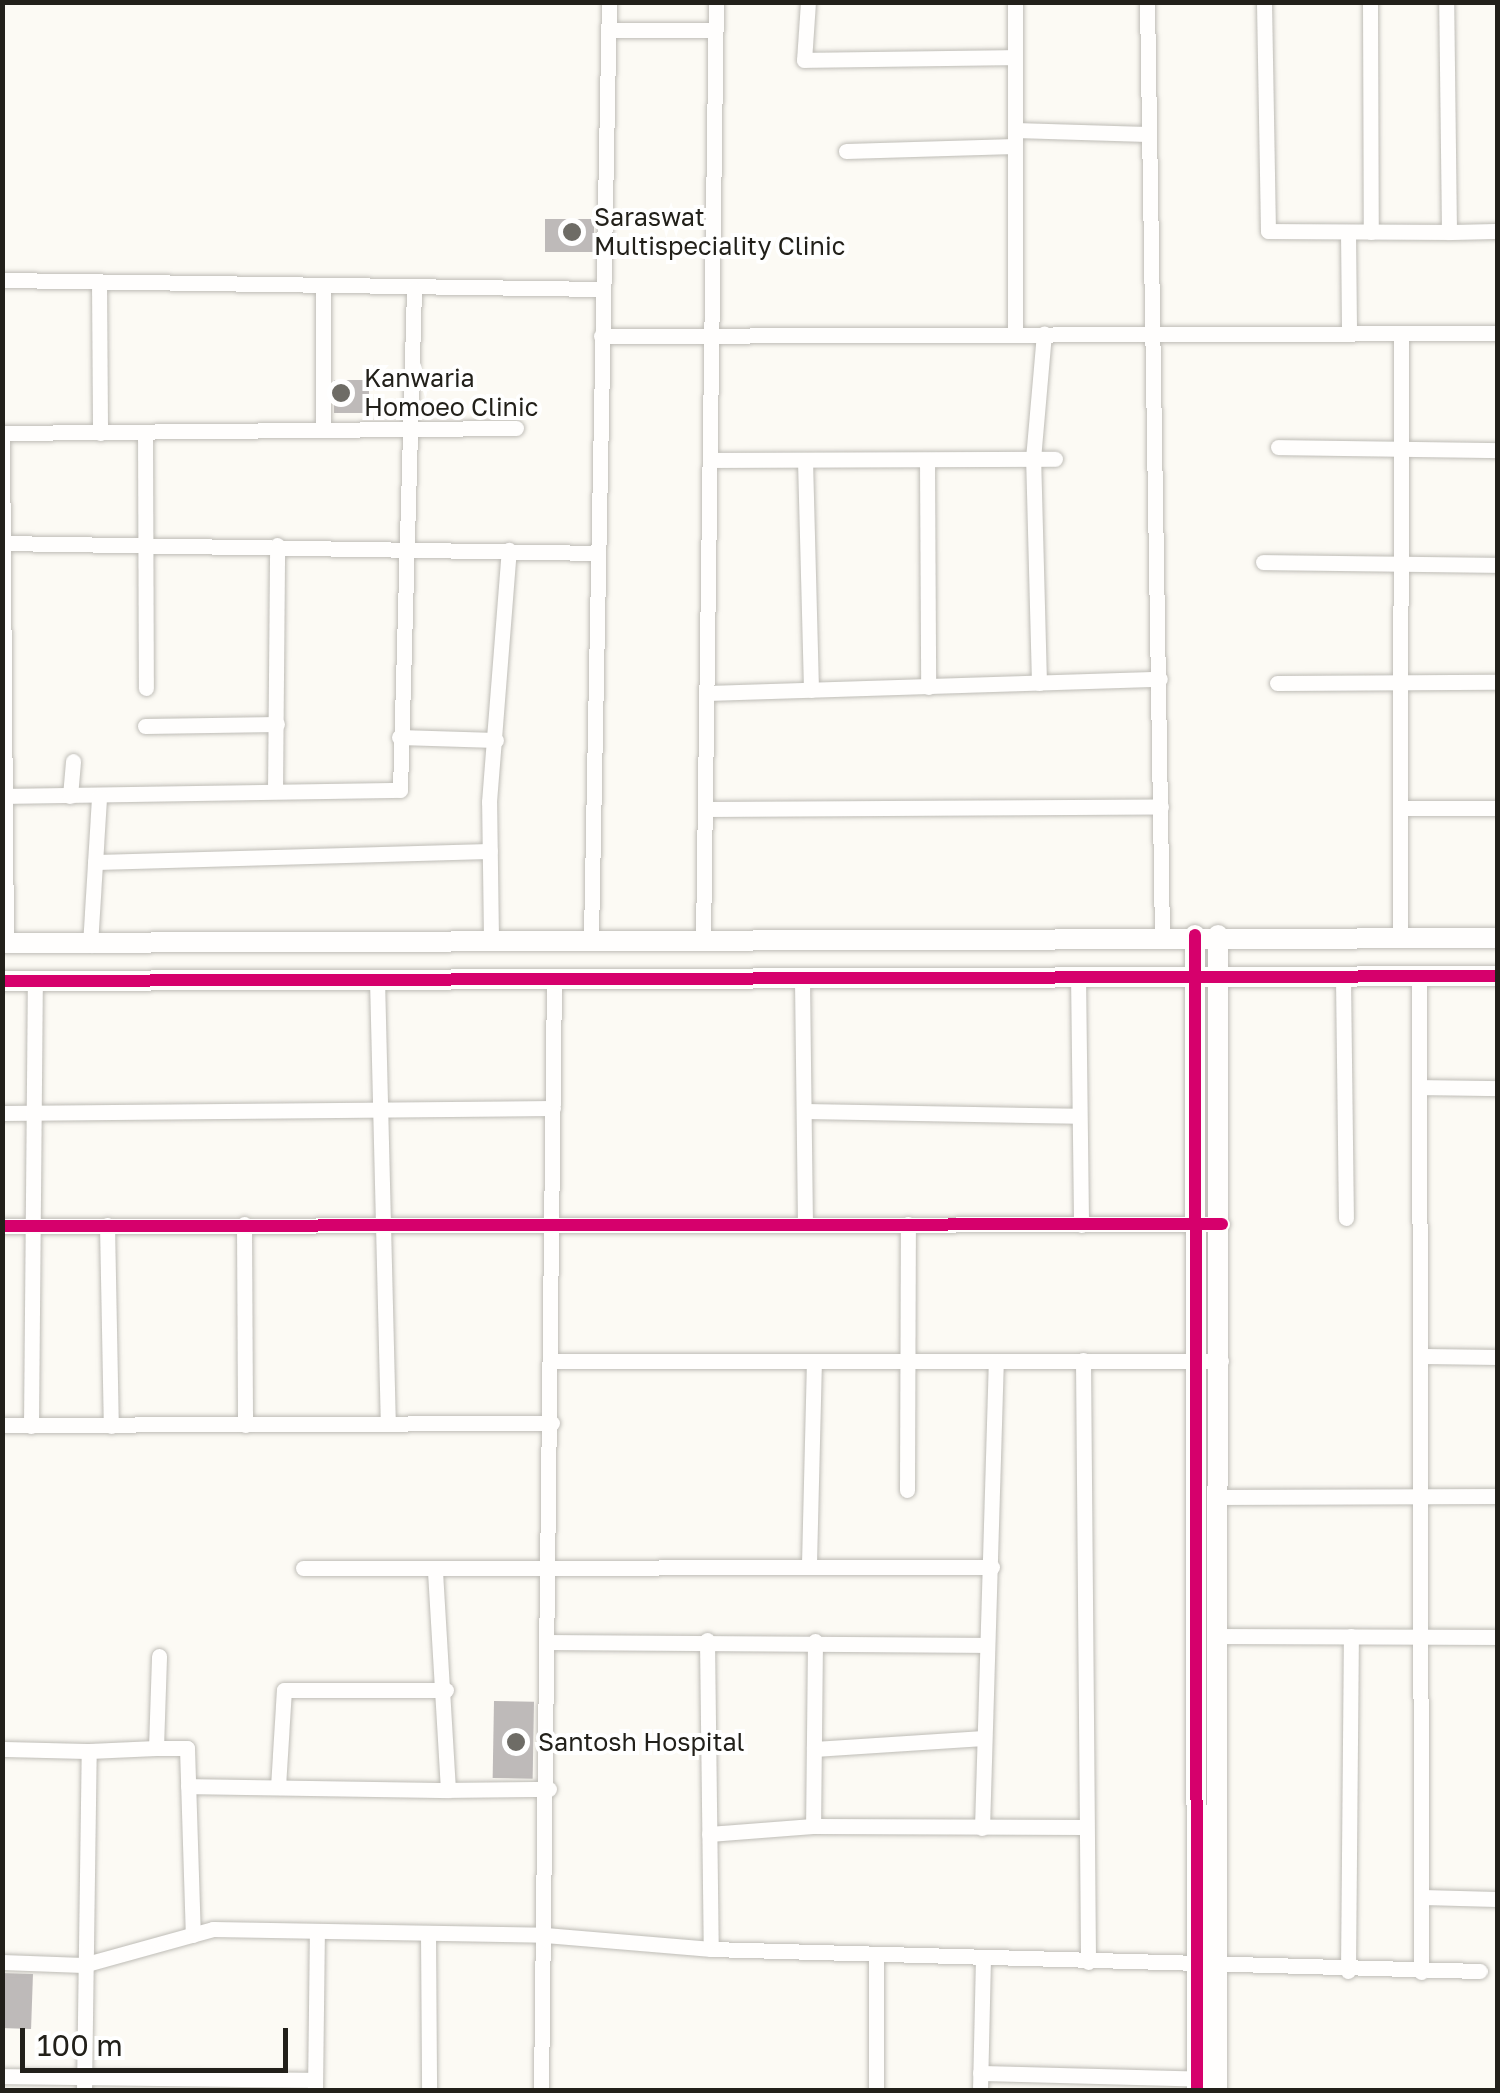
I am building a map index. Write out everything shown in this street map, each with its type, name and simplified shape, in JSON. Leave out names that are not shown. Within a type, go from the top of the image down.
[{"type":"street","points":[[591,936],[609,2]]},
{"type":"street","points":[[702,939],[716,2]]},
{"type":"street","points":[[808,2],[804,60],[1015,56]]},
{"type":"street","points":[[1015,2],[1015,333]]},
{"type":"street","points":[[1147,2],[1162,934]]},
{"type":"street","points":[[1264,2],[1268,231],[1498,231]]},
{"type":"street","points":[[1370,2],[1372,232]]},
{"type":"street","points":[[1446,2],[1449,232]]},
{"type":"street","points":[[609,30],[716,30]]},
{"type":"street","points":[[846,150],[1015,138],[1148,134]]},
{"type":"street","points":[[1348,232],[1349,333]]},
{"type":"street","points":[[2,280],[323,288],[603,289]]},
{"type":"street","points":[[99,282],[100,433]]},
{"type":"street","points":[[323,288],[323,430]]},
{"type":"street","points":[[8,796],[400,790],[399,736],[412,547],[414,289]]},
{"type":"street","points":[[1039,684],[1032,460],[1044,333]]},
{"type":"street","points":[[1400,938],[1404,808],[1401,333]]},
{"type":"street","points":[[601,336],[1498,333]]},
{"type":"street","points":[[516,428],[2,436],[8,796],[4,943],[1162,934],[1498,938]]},
{"type":"street","points":[[144,432],[150,544],[146,688]]},
{"type":"street","points":[[1278,447],[1498,450]]},
{"type":"street","points":[[710,460],[1055,460]]},
{"type":"street","points":[[805,460],[810,690]]},
{"type":"street","points":[[927,460],[928,687]]},
{"type":"street","points":[[4,543],[597,553]]},
{"type":"street","points":[[275,792],[276,545]]},
{"type":"street","points":[[491,938],[490,850],[509,550]]},
{"type":"street","points":[[1264,562],[1498,565]]},
{"type":"street","points":[[707,693],[1160,679]]},
{"type":"street","points":[[1277,684],[1498,682]]},
{"type":"street","points":[[145,726],[277,724]]},
{"type":"street","points":[[399,736],[496,740]]},
{"type":"street","points":[[70,796],[73,761]]},
{"type":"street","points":[[90,945],[99,796]]},
{"type":"street","points":[[705,809],[1161,807]]},
{"type":"street","points":[[1404,808],[1498,808]]},
{"type":"street","points":[[95,862],[490,850]]},
{"type":"street","points":[[1195,935],[1208,974],[1222,1224],[1219,1636],[1206,1966]]},
{"type":"street","points":[[980,2073],[1089,2084],[1207,2085],[1197,1224],[1208,974],[1218,936]]},
{"type":"street","points":[[1078,974],[1081,1225]]},
{"type":"street","points":[[2,981],[802,980],[1078,974],[1498,976]]},
{"type":"street","points":[[1343,978],[1346,1218]]},
{"type":"street","points":[[1418,978],[1423,1356],[1421,1972]]},
{"type":"street","points":[[378,979],[387,1222],[388,1424]]},
{"type":"street","points":[[540,2090],[552,1642],[554,979]]},
{"type":"street","points":[[802,980],[805,1223]]},
{"type":"street","points":[[31,1426],[35,981]]},
{"type":"street","points":[[1422,1087],[1498,1088]]},
{"type":"street","points":[[2,1113],[554,1108]]},
{"type":"street","points":[[805,1111],[1078,1116]]},
{"type":"street","points":[[2,1226],[553,1221],[1222,1224]]},
{"type":"street","points":[[244,1224],[245,1425]]},
{"type":"street","points":[[907,1490],[908,1224]]},
{"type":"street","points":[[107,1225],[111,1426]]},
{"type":"street","points":[[1423,1356],[1498,1357]]},
{"type":"street","points":[[1082,1360],[1088,1962]]},
{"type":"street","points":[[553,1361],[1221,1361]]},
{"type":"street","points":[[982,1828],[996,1361]]},
{"type":"street","points":[[809,1564],[814,1363]]},
{"type":"street","points":[[2,1425],[552,1423]]},
{"type":"street","points":[[1220,1497],[1498,1496]]},
{"type":"street","points":[[303,1568],[435,1570],[552,1564],[992,1566]]},
{"type":"street","points":[[435,1570],[446,1690],[448,1790]]},
{"type":"street","points":[[1219,1636],[1498,1637]]},
{"type":"street","points":[[1348,1971],[1350,1636]]},
{"type":"street","points":[[552,1642],[708,1640],[987,1646]]},
{"type":"street","points":[[708,1640],[710,1949]]},
{"type":"street","points":[[813,1826],[815,1641]]},
{"type":"street","points":[[156,1748],[159,1656]]},
{"type":"street","points":[[278,1787],[284,1690],[446,1690]]},
{"type":"street","points":[[814,1749],[984,1738]]},
{"type":"street","points":[[2,1749],[187,1748],[193,1935]]},
{"type":"street","points":[[84,2083],[83,1965],[90,1751]]},
{"type":"street","points":[[188,1786],[549,1789]]},
{"type":"street","points":[[709,1834],[813,1826],[1086,1827]]},
{"type":"street","points":[[1421,1897],[1498,1899]]},
{"type":"street","points":[[2,1962],[83,1965],[193,1935],[317,1931],[545,1935],[710,1949],[1348,1971],[1480,1971]]},
{"type":"street","points":[[2,2076],[84,2083],[315,2085],[317,1931]]},
{"type":"street","points":[[428,1933],[429,2090]]},
{"type":"street","points":[[876,1954],[876,2090]]},
{"type":"street","points":[[980,2090],[983,1958]]},
{"type":"building","points":[[545,219],[594,219],[594,252],[545,252]]},
{"type":"building","points":[[334,380],[369,380],[369,413],[334,413]]},
{"type":"building","points":[[494,1701],[534,1702],[533,1779],[493,1778]]},
{"type":"building","points":[[2,1973],[33,1974],[31,2029],[2,2028]]},
{"type":"cycle path","points":[[1195,935],[1197,2090]]},
{"type":"cycle path","points":[[2,981],[1498,976]]},
{"type":"cycle path","points":[[2,1226],[1222,1224]]},
{"type":"place","name":"Saraswat Multispeciality Clinic","points":[[572,232]]},
{"type":"place","name":"Kanwaria Homoeo Clinic","points":[[341,393]]},
{"type":"place","name":"Santosh Hospital","points":[[516,1742]]}]
